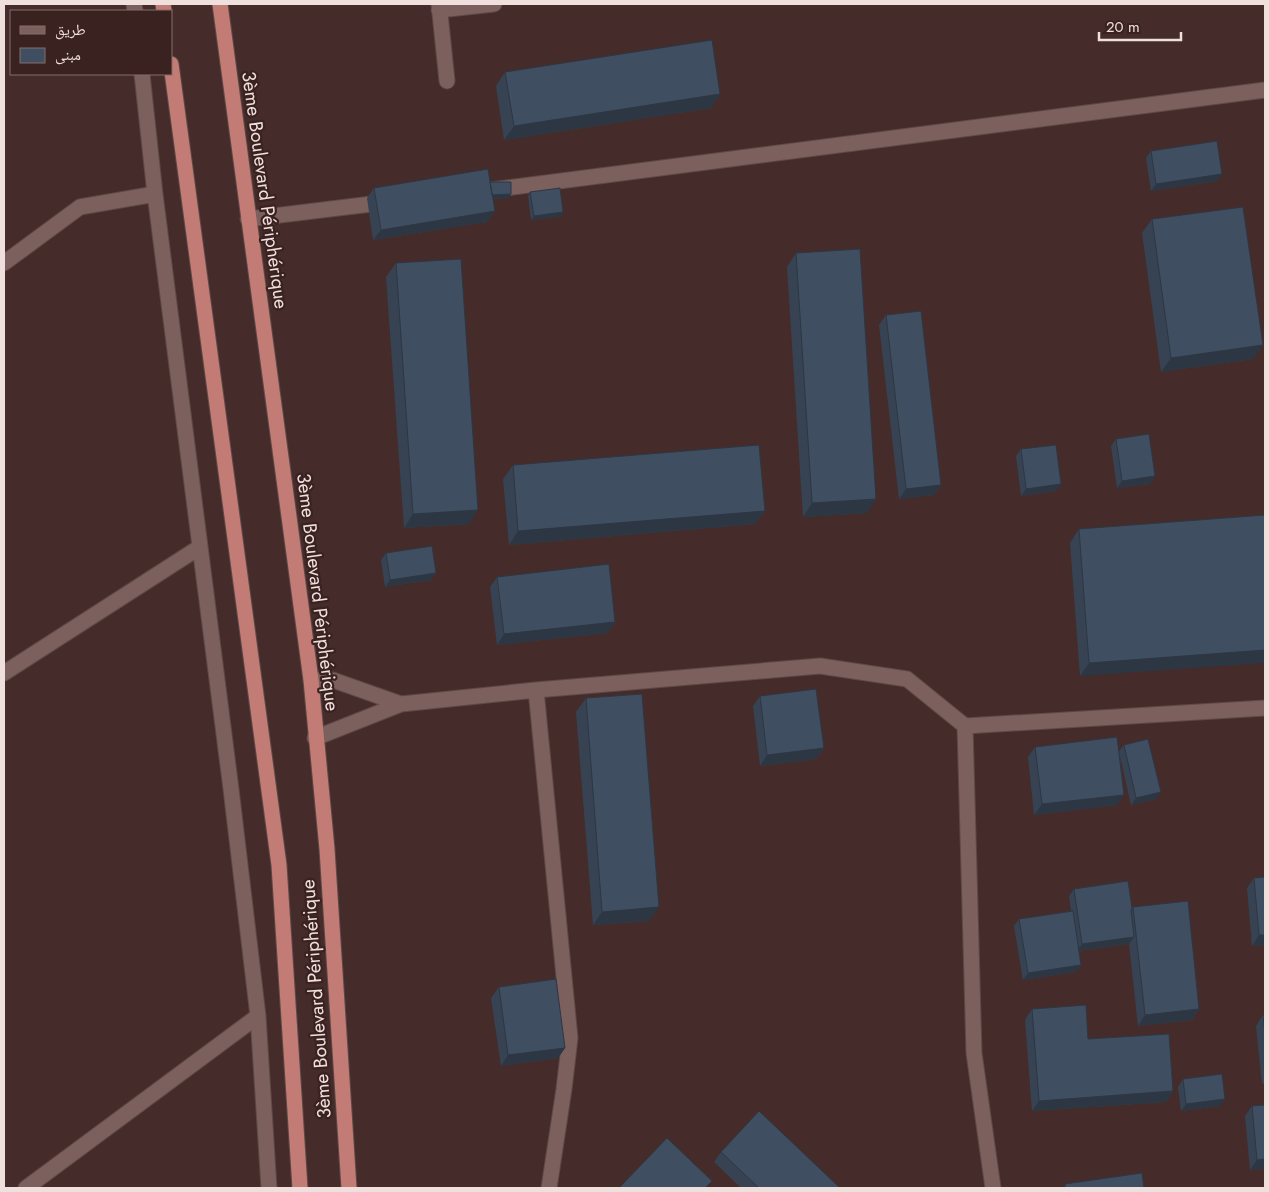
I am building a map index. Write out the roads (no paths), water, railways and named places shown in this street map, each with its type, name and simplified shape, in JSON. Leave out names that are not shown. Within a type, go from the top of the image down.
[{"type":"highway","name":"3ème Boulevard Périphérique","points":[[220,4],[311,680],[327,859],[349,1188]]},
{"type":"highway","name":"3ème Boulevard Périphérique","points":[[172,71],[279,865],[300,1188]]},
{"type":"street","points":[[447,81],[439,7],[494,4]]},
{"type":"street","points":[[142,75],[155,194],[258,1016],[269,1188]]},
{"type":"street","points":[[479,191],[1265,90]]},
{"type":"street","points":[[4,263],[80,207],[155,194]]},
{"type":"street","points":[[248,219],[402,200]]},
{"type":"street","points":[[4,673],[200,547]]},
{"type":"street","points":[[315,738],[401,704],[536,690],[820,666],[907,679],[965,726],[1265,708]]},
{"type":"street","points":[[311,680],[333,680],[401,704]]},
{"type":"street","points":[[536,690],[570,1038],[549,1188]]},
{"type":"street","points":[[965,726],[974,1053],[993,1188]]},
{"type":"street","points":[[26,1188],[258,1016]]}]
